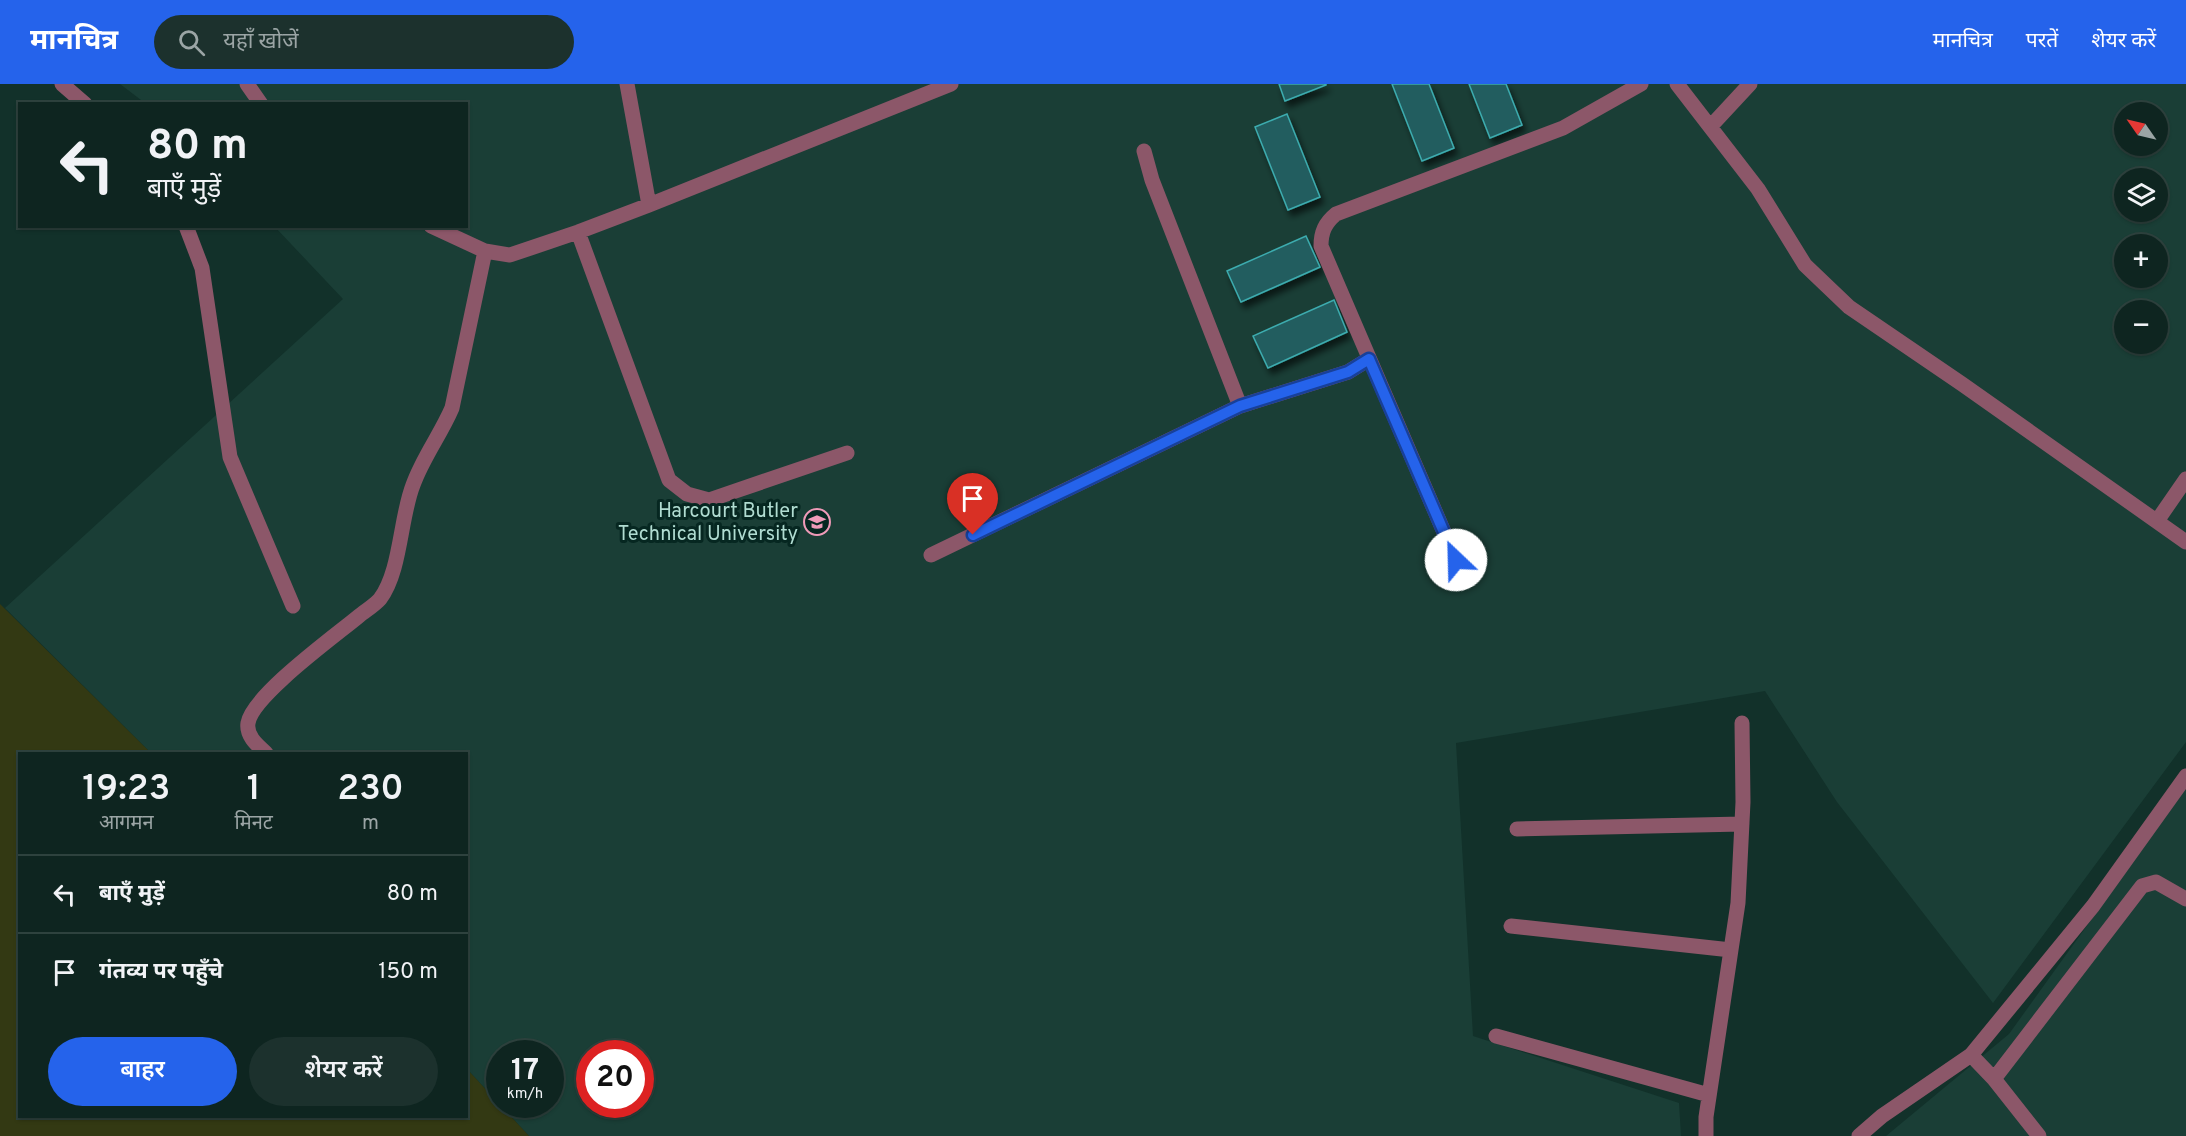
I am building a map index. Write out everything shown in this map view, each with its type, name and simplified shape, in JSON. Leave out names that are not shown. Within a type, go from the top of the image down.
[{"type":"street","points":[[62,84],[83,102]]},
{"type":"street","points":[[247,84],[260,102]]},
{"type":"street","points":[[627,84],[649,205]]},
{"type":"street","points":[[435,228],[485,251],[510,255],[649,205],[951,84]]},
{"type":"street","points":[[1456,560],[1321,246],[1321,234],[1328,220],[1336,214],[1563,128],[1641,84]]},
{"type":"street","points":[[1677,84],[1758,189],[1804,265],[1850,307],[2186,542]]},
{"type":"street","points":[[1711,126],[1750,84]]},
{"type":"street","points":[[1144,151],[1152,180],[1240,406]]},
{"type":"street","points":[[187,228],[202,268],[230,457],[293,606]]},
{"type":"street","points":[[578,232],[669,480],[687,494],[709,500],[847,453]]},
{"type":"street","points":[[265,752],[251,739],[247,725],[251,714],[266,694],[380,599],[392,575],[412,487],[452,408],[485,251]]},
{"type":"street","points":[[931,555],[1240,406],[1348,372],[1369,359]]},
{"type":"street","points":[[2157,521],[2186,479]]},
{"type":"street","points":[[1706,1136],[1709,1095],[1738,903],[1742,824],[1742,723]]},
{"type":"street","points":[[1859,1136],[1882,1116],[1971,1055],[2093,906],[2186,776]]},
{"type":"street","points":[[1517,830],[1742,824]]},
{"type":"street","points":[[1994,1079],[2142,886],[2156,882],[2186,899]]},
{"type":"street","points":[[1511,926],[1731,950]]},
{"type":"street","points":[[1496,1036],[1709,1095]]},
{"type":"street","points":[[1971,1055],[1994,1079],[2039,1136]]},
{"type":"shaded area","name":"Harcourt Butler Technical University","points":[[120,84],[2186,84],[2186,742],[1993,1003],[1837,802],[1765,691],[1456,743],[1473,1036],[1679,1103],[1681,1136],[529,1136],[512,1118],[564,1118],[564,1040],[486,1040],[486,1090],[468,1070],[468,752],[150,752],[5,608],[343,299],[276,228],[468,228],[468,102],[144,102]]},
{"type":"shaded area","points":[[0,604],[150,752],[18,752],[18,1118],[468,1118],[468,1070],[486,1090],[486,1118],[512,1118],[529,1136],[0,1136]]},
{"type":"shaded area","points":[[2186,788],[2186,1136],[1886,1136],[2009,1034]]},
{"type":"building","points":[[1279,84],[1326,84],[1326,85],[1285,101]]},
{"type":"building","points":[[1392,84],[1429,84],[1454,148],[1422,161]]},
{"type":"building","points":[[1469,84],[1506,84],[1522,125],[1490,138]]},
{"type":"building","points":[[1287,114],[1320,197],[1288,210],[1255,127]]},
{"type":"building","points":[[1306,236],[1320,267],[1241,302],[1227,271]]},
{"type":"building","points":[[1334,300],[1347,332],[1268,368],[1253,336]]},
{"type":"place","name":"Harcourt Butler Technical University","points":[[817,522]]},
{"type":"route","points":[[973,535],[1240,406],[1348,372],[1369,359],[1456,560]]}]
